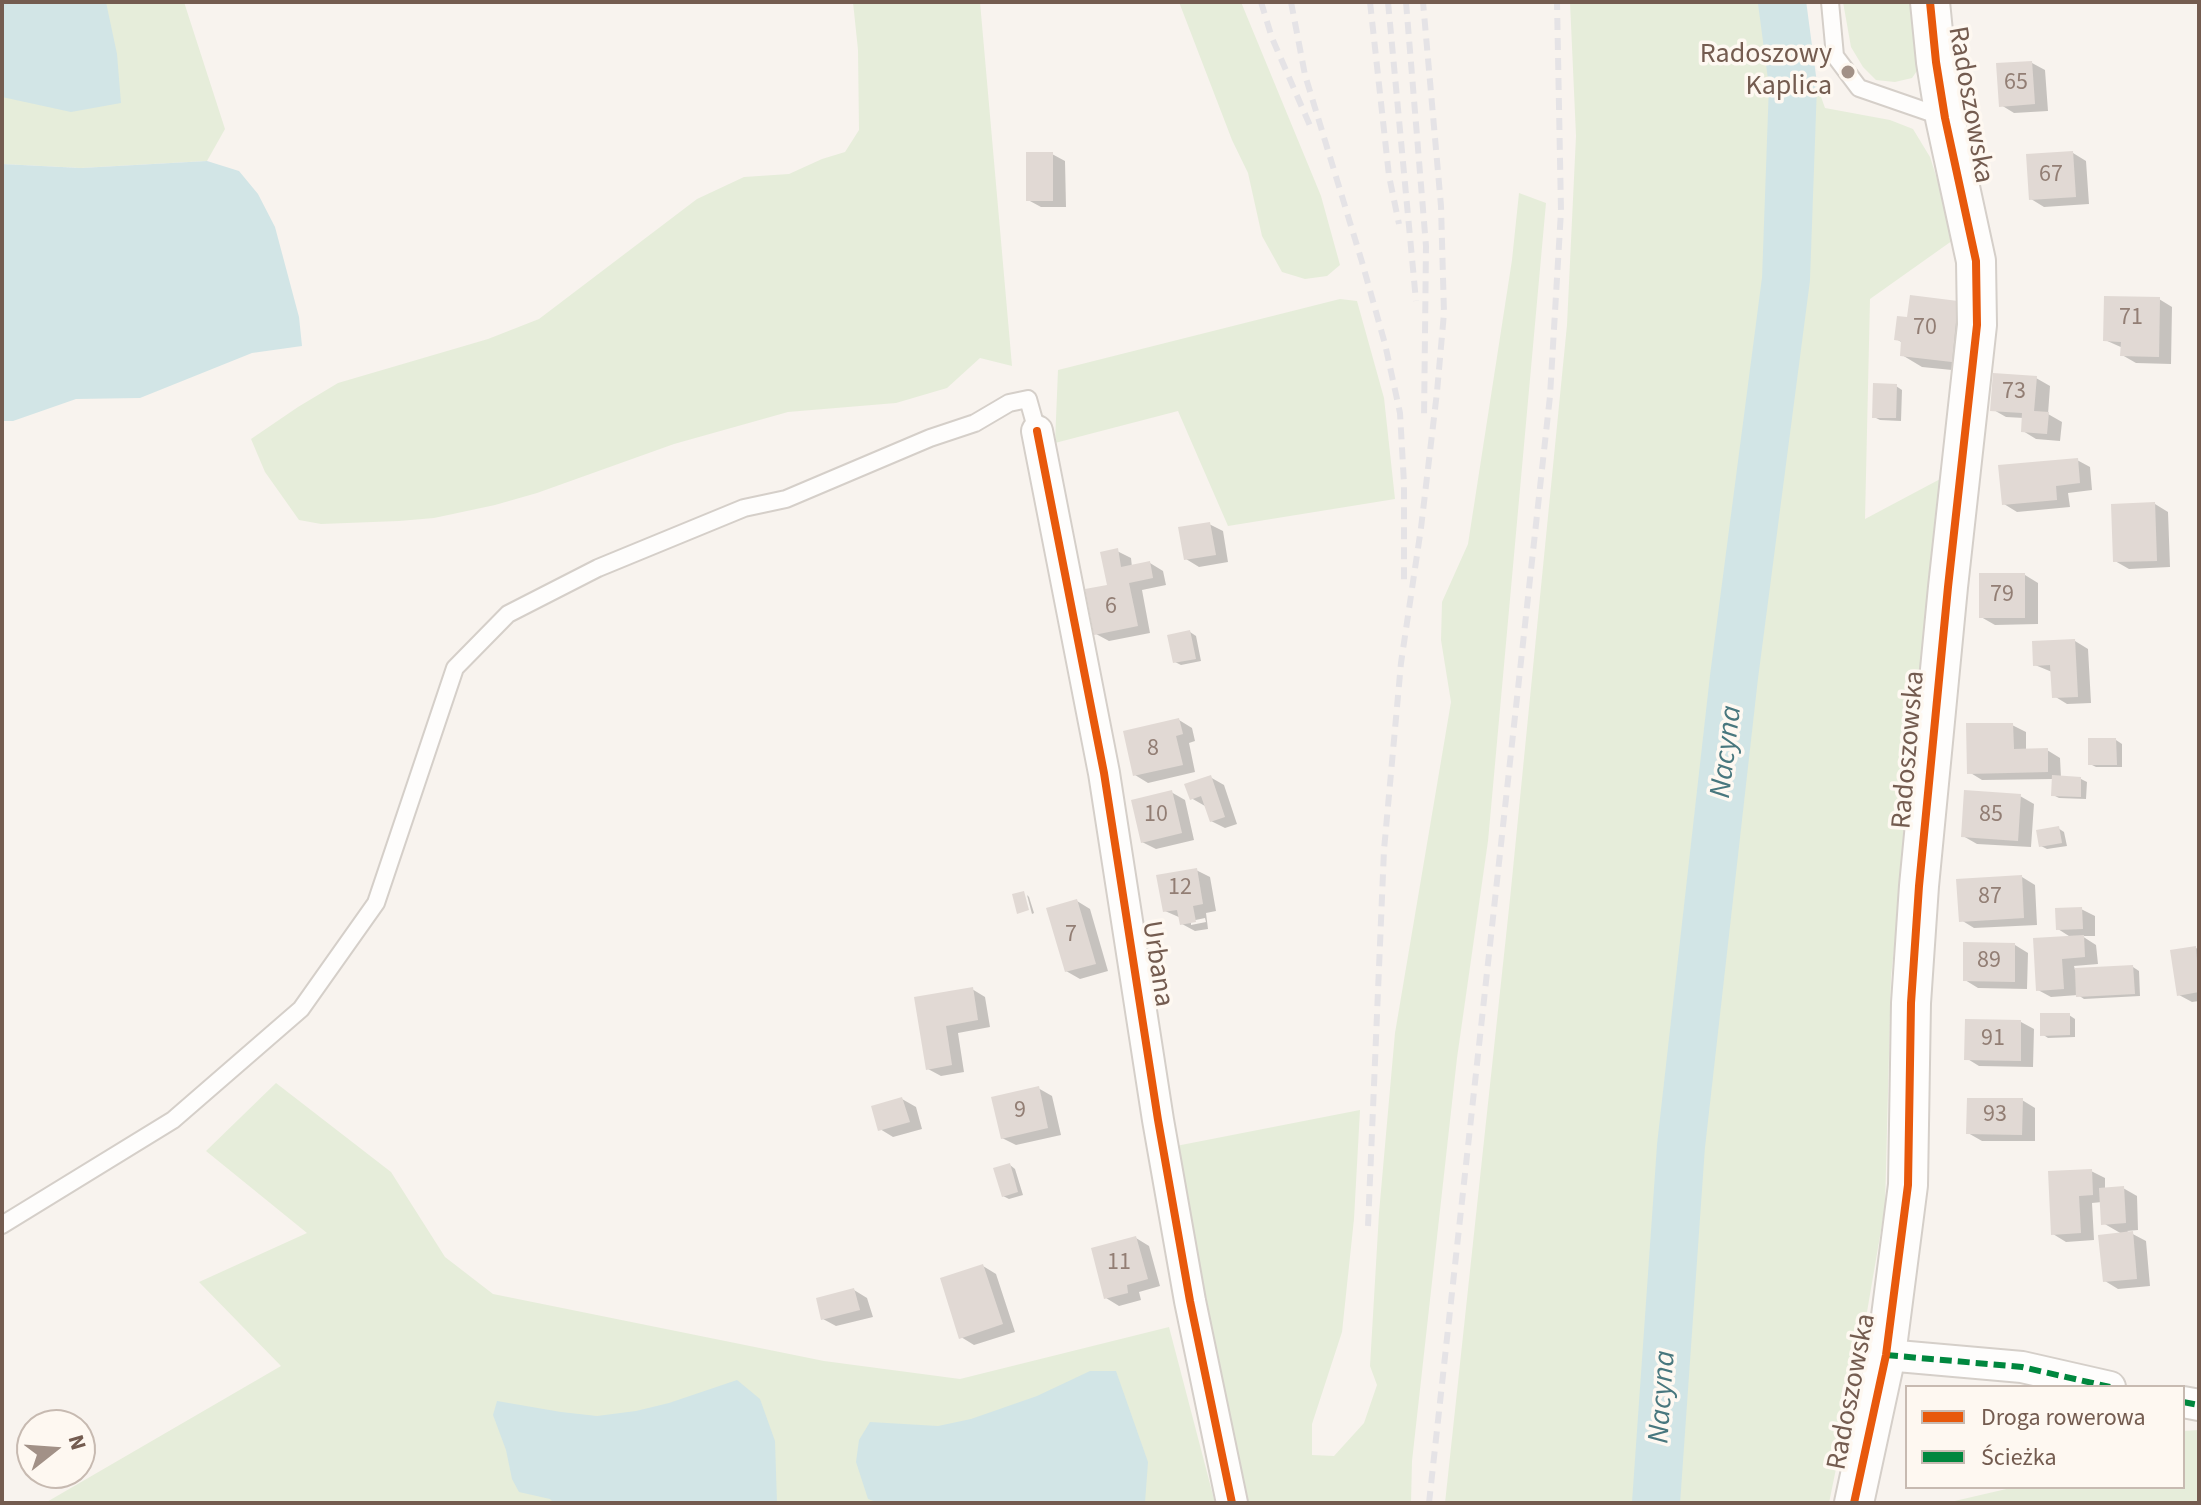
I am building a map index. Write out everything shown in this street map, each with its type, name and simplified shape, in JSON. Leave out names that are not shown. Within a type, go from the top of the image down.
[{"type":"street","name":"Radoszowska","points":[[1854,1503],[1886,1355],[1908,1185],[1911,1003],[1919,886],[1977,325],[1976,261],[1945,118],[1930,2]]},
{"type":"street","name":"Urbana","points":[[1037,431],[1104,773],[1155,1104],[1190,1301],[1232,1503]]},
{"type":"street","points":[[1886,1355],[2022,1367],[2101,1385]]},
{"type":"lane","points":[[1830,2],[1835,56],[1859,88],[1945,118]]},
{"type":"lane","points":[[2,1225],[173,1120],[301,1009],[376,903],[455,668],[508,614],[598,568],[744,508],[786,499],[930,438],[975,423],[1009,403],[1028,399],[1037,431]]},
{"type":"green space","points":[[2,2],[184,2],[225,129],[207,161],[81,168],[2,164]]},
{"type":"green space","points":[[853,2],[980,2],[1012,366],[980,358],[947,388],[896,403],[788,412],[674,444],[495,505],[434,518],[399,521],[321,524],[299,520],[265,472],[251,439],[298,407],[338,383],[488,339],[539,319],[697,199],[744,177],[789,174],[845,152],[859,130],[858,50]]},
{"type":"green space","points":[[1179,2],[1241,2],[1321,196],[1340,265],[1327,276],[1305,279],[1282,272],[1262,236],[1248,173],[1232,140]]},
{"type":"green space","points":[[1570,2],[1774,2],[1786,85],[1738,587],[1671,1150],[1648,1503],[1445,1503],[1510,899],[1567,325],[1576,136]]},
{"type":"green space","points":[[1788,2],[1805,2],[1813,74],[1825,108],[1890,120],[1913,129],[1930,157],[1956,238],[1870,299],[1865,519],[1944,477],[1891,977],[1885,1207],[1829,1503],[1667,1503],[1688,1149],[1797,291],[1800,143],[1798,87]]},
{"type":"green space","points":[[1843,2],[1920,2],[1921,65],[1912,78],[1895,82],[1876,80],[1863,67],[1851,47]]},
{"type":"green space","points":[[1519,193],[1546,203],[1488,841],[1457,1058],[1412,1461],[1411,1503],[1247,1503],[1176,1146],[1360,1110],[1354,1219],[1342,1332],[1312,1424],[1312,1455],[1334,1456],[1364,1423],[1377,1385],[1370,1366],[1379,1213],[1395,1033],[1451,702],[1441,640],[1442,602],[1468,544],[1512,260]]},
{"type":"green space","points":[[1340,299],[1357,301],[1384,398],[1395,499],[1228,526],[1178,411],[1055,443],[1058,370]]},
{"type":"green space","points":[[276,1083],[391,1172],[445,1257],[493,1294],[824,1361],[960,1379],[1169,1327],[1215,1503],[45,1503],[69,1489],[96,1489],[96,1473],[281,1366],[199,1282],[307,1233],[206,1151]]},
{"type":"green space","points":[[2199,1430],[2199,1503],[1946,1503],[2006,1489],[2185,1489],[2185,1431]]},
{"type":"shaded area","points":[[2,2],[106,2],[117,54],[121,103],[71,112],[2,97]]},
{"type":"shaded area","points":[[207,161],[239,171],[258,194],[275,227],[299,317],[302,346],[252,353],[140,398],[76,399],[13,421],[2,421],[2,164],[81,168]]},
{"type":"shaded area","points":[[1090,1371],[1116,1371],[1148,1462],[1145,1503],[879,1503],[868,1499],[856,1462],[859,1440],[870,1422],[938,1426],[971,1419],[1037,1396]]},
{"type":"shaded area","points":[[737,1380],[760,1399],[775,1441],[777,1503],[554,1503],[550,1499],[519,1492],[512,1479],[506,1450],[493,1415],[497,1401],[597,1416],[636,1411]]},
{"type":"building","points":[[2032,61],[2035,104],[1999,107],[1996,63]]},
{"type":"building","points":[[2073,151],[2076,197],[2029,200],[2026,154]]},
{"type":"building","points":[[1026,152],[1053,152],[1053,201],[1026,201]]},
{"type":"building","points":[[1910,295],[1958,301],[1952,362],[1900,356],[1901,341],[1894,340],[1897,316],[1907,317]]},
{"type":"building","points":[[2104,296],[2160,297],[2159,357],[2120,356],[2121,342],[2103,341]]},
{"type":"building","points":[[1993,373],[2037,376],[2034,411],[2049,412],[2047,434],[2021,432],[2022,413],[1990,411]]},
{"type":"building","points":[[1873,383],[1897,384],[1896,418],[1872,418]]},
{"type":"building","points":[[2078,458],[2080,483],[2056,486],[2057,500],[2002,505],[1998,465]]},
{"type":"building","points":[[2155,502],[2157,561],[2113,562],[2111,504]]},
{"type":"building","points":[[1210,522],[1216,555],[1184,560],[1178,527]]},
{"type":"building","points":[[1118,548],[1121,567],[1150,561],[1153,578],[1129,583],[1138,626],[1094,635],[1085,589],[1107,585],[1100,552]]},
{"type":"building","points":[[1979,573],[2025,573],[2025,618],[1979,618]]},
{"type":"building","points":[[1190,630],[1196,659],[1173,663],[1167,635]]},
{"type":"building","points":[[2075,639],[2078,697],[2052,698],[2050,665],[2033,666],[2032,641]]},
{"type":"building","points":[[1179,718],[1183,734],[1176,736],[1183,765],[1133,776],[1123,731]]},
{"type":"building","points":[[1966,723],[2013,723],[2014,749],[2048,748],[2048,772],[1967,774]]},
{"type":"building","points":[[2088,738],[2116,738],[2117,765],[2088,765]]},
{"type":"building","points":[[1211,775],[1225,817],[1210,822],[1201,796],[1190,800],[1184,784]]},
{"type":"building","points":[[2052,775],[2081,777],[2081,797],[2051,796]]},
{"type":"building","points":[[1172,790],[1182,833],[1141,843],[1131,800]]},
{"type":"building","points":[[1964,790],[2021,794],[2018,841],[1961,837]]},
{"type":"building","points":[[2059,826],[2062,843],[2039,847],[2036,830]]},
{"type":"building","points":[[1197,868],[1203,904],[1193,906],[1196,922],[1180,925],[1177,910],[1163,912],[1156,875]]},
{"type":"building","points":[[2022,875],[2024,918],[1959,922],[1956,879]]},
{"type":"building","points":[[1024,891],[1029,910],[1017,914],[1012,894]]},
{"type":"building","points":[[1077,899],[1096,964],[1065,972],[1046,908]]},
{"type":"building","points":[[2082,907],[2083,929],[2056,930],[2055,908]]},
{"type":"building","points":[[2084,935],[2085,957],[2062,959],[2064,989],[2036,991],[2033,938]]},
{"type":"building","points":[[1963,942],[2015,943],[2015,982],[1963,981]]},
{"type":"building","points":[[2196,946],[2199,992],[2177,996],[2170,950]]},
{"type":"building","points":[[2133,965],[2135,994],[2076,997],[2075,968]]},
{"type":"building","points":[[973,987],[978,1020],[946,1026],[952,1065],[926,1070],[914,997]]},
{"type":"building","points":[[2040,1013],[2070,1013],[2070,1035],[2040,1036]]},
{"type":"building","points":[[1965,1019],[2021,1020],[2021,1061],[1964,1060]]},
{"type":"building","points":[[1039,1086],[1048,1128],[1001,1139],[991,1097]]},
{"type":"building","points":[[902,1097],[910,1122],[878,1131],[871,1106]]},
{"type":"building","points":[[1967,1098],[2023,1098],[2022,1135],[1966,1134]]},
{"type":"building","points":[[1010,1163],[1018,1192],[1002,1197],[993,1168]]},
{"type":"building","points":[[2092,1169],[2093,1195],[2079,1196],[2081,1233],[2051,1235],[2048,1171]]},
{"type":"building","points":[[2124,1186],[2126,1223],[2101,1225],[2099,1188]]},
{"type":"building","points":[[2133,1231],[2137,1279],[2103,1282],[2098,1235]]},
{"type":"building","points":[[1136,1236],[1148,1279],[1127,1285],[1128,1293],[1104,1299],[1091,1248]]},
{"type":"building","points":[[983,1264],[1003,1324],[959,1339],[940,1278]]},
{"type":"building","points":[[854,1288],[860,1310],[821,1320],[816,1298]]},
{"type":"waterway","name":"Nacyna","points":[[1656,1503],[1681,1146],[1734,677],[1786,279],[1793,85],[1782,2]]},
{"type":"railway","points":[[1261,2],[1272,38],[1311,128]]},
{"type":"railway","points":[[1291,2],[1305,75],[1362,262],[1400,413],[1404,583]]},
{"type":"railway","points":[[1370,2],[1389,176],[1399,224]]},
{"type":"railway","points":[[1388,2],[1416,301]]},
{"type":"railway","points":[[1406,2],[1426,246],[1424,420]]},
{"type":"railway","points":[[1368,1226],[1384,850],[1401,663],[1421,528],[1444,313],[1441,206],[1423,2]]},
{"type":"railway","points":[[1429,1503],[1550,396],[1561,211],[1557,2]]},
{"type":"marked path","points":[[1886,1355],[2022,1367],[2101,1385]]},
{"type":"marked path","points":[[2185,1402],[2199,1405]]},
{"type":"cycle path","points":[[1854,1503],[1886,1355],[1908,1185],[1911,1003],[1919,886],[1977,325],[1976,261],[1945,118],[1930,2]]},
{"type":"cycle path","points":[[1037,431],[1104,773],[1158,1120],[1190,1301],[1232,1503]]},
{"type":"place","name":"Radoszowy Kaplica","points":[[1848,72]]}]
